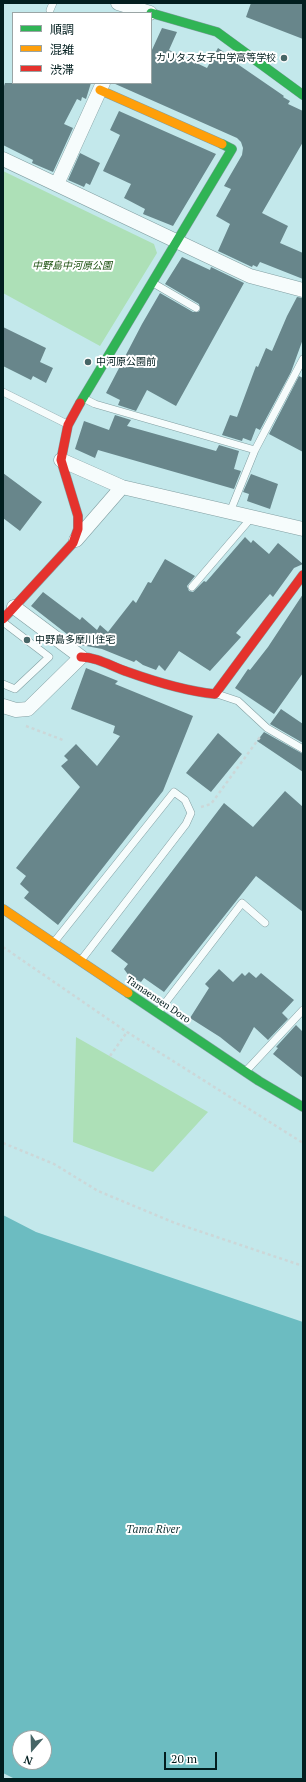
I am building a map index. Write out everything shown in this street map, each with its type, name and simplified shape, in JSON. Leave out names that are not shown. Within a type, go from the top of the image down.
[{"type":"street","points":[[118,3],[144,12]]},
{"type":"street","points":[[152,14],[217,32],[303,95]]},
{"type":"street","points":[[57,184],[102,86],[232,149],[68,425],[61,460],[78,516],[78,530],[73,543]]},
{"type":"street","points":[[3,159],[177,243],[250,276],[303,290]]},
{"type":"street","points":[[61,460],[122,487],[303,530]]},
{"type":"street","points":[[3,619],[122,487]]},
{"type":"street","points":[[3,706],[16,710],[28,709],[81,657],[90,656],[125,672],[153,681],[215,694],[303,575]]},
{"type":"street","points":[[14,607],[81,657]]},
{"type":"street","name":"Tamaensen Doro","points":[[3,909],[246,1072],[303,1107]]},
{"type":"lane","points":[[153,283],[196,308]]},
{"type":"lane","points":[[230,512],[255,450],[303,359]]},
{"type":"lane","points":[[3,392],[68,425]]},
{"type":"lane","points":[[83,398],[95,404],[255,450]]},
{"type":"lane","points":[[192,587],[252,517]]},
{"type":"lane","points":[[3,622],[49,657],[15,689],[3,684]]},
{"type":"lane","points":[[215,694],[238,701],[267,728],[303,749]]},
{"type":"lane","points":[[53,943],[174,792],[185,800],[191,813],[186,824],[80,961]]},
{"type":"lane","points":[[158,1013],[242,904],[265,923]]},
{"type":"lane","points":[[246,1072],[303,1010]]},
{"type":"path","points":[[25,726],[63,740]]},
{"type":"path","points":[[201,807],[211,804],[267,728]]},
{"type":"path","points":[[3,947],[127,1032],[303,1143]]},
{"type":"path","points":[[110,1056],[127,1032]]},
{"type":"path","points":[[3,1143],[54,1164],[98,1191],[175,1223],[303,1266]]},
{"type":"green space","name":"中野島中河原公園","points":[[3,171],[154,244],[157,253],[100,346],[3,293]]},
{"type":"green space","points":[[76,1037],[208,1112],[153,1172],[73,1142]]},
{"type":"water","name":"Tama River","points":[[3,1215],[36,1232],[303,1322],[303,1779],[15,1779],[3,1773]]},
{"type":"building","points":[[251,3],[303,3],[303,39],[246,17]]},
{"type":"building","points":[[162,28],[177,32],[169,50],[207,68],[218,48],[237,61],[236,63],[284,96],[283,97],[290,101],[288,104],[303,111],[303,142],[262,213],[288,226],[280,243],[303,253],[303,279],[260,262],[257,267],[253,265],[252,267],[218,251],[230,224],[216,216],[231,189],[224,186],[242,155],[243,148],[241,142],[237,138],[115,84],[152,84],[152,50]]},
{"type":"building","points":[[5,83],[91,84],[86,99],[82,97],[81,101],[77,99],[64,124],[73,128],[53,172],[32,163],[33,160],[3,145],[3,89]]},
{"type":"building","points":[[119,111],[216,154],[173,226],[143,214],[145,209],[124,198],[131,184],[103,171],[120,135],[110,130]]},
{"type":"building","points":[[80,153],[100,163],[90,185],[86,183],[84,187],[68,180]]},
{"type":"building","points":[[182,257],[210,270],[211,267],[244,283],[176,406],[147,390],[136,411],[118,405],[120,400],[106,393],[160,293],[193,312],[198,312],[200,310],[199,304],[165,284]]},
{"type":"building","points":[[297,297],[303,298],[303,339],[291,372],[260,430],[256,428],[251,441],[243,438],[242,441],[222,435],[230,415],[237,417],[256,366],[258,367],[266,348],[272,351]]},
{"type":"building","points":[[3,327],[46,348],[40,362],[53,368],[46,383],[33,376],[31,380],[3,366]]},
{"type":"building","points":[[299,376],[303,378],[303,452],[269,434]]},
{"type":"building","points":[[115,415],[131,420],[127,426],[216,451],[219,445],[239,451],[234,469],[241,471],[234,489],[98,450],[95,458],[75,449],[84,421],[109,430]]},
{"type":"building","points":[[3,473],[42,502],[20,531],[3,518]]},
{"type":"building","points":[[251,474],[278,484],[270,509],[247,501],[249,494],[243,492]]},
{"type":"building","points":[[245,537],[251,543],[253,540],[269,554],[278,543],[303,564],[294,568],[273,597],[270,594],[236,633],[241,637],[210,671],[179,651],[165,671],[159,665],[156,670],[143,665],[136,660],[134,662],[102,649],[81,645],[31,606],[43,592],[80,620],[82,617],[97,630],[100,625],[108,632],[133,600],[136,603],[148,582],[151,583],[165,559],[195,576],[187,586],[189,591],[193,592],[204,581],[206,582]]},
{"type":"building","points":[[303,594],[303,673],[274,714],[235,688],[248,669],[250,670],[268,647]]},
{"type":"building","points":[[86,668],[118,681],[115,684],[193,716],[163,791],[58,925],[24,898],[29,892],[20,884],[26,876],[16,868],[80,787],[61,766],[68,760],[64,756],[76,744],[97,766],[120,736],[113,733],[115,726],[71,709]]},
{"type":"building","points":[[281,709],[303,724],[303,743],[270,724]]},
{"type":"building","points":[[264,732],[303,754],[303,772],[257,741]]},
{"type":"building","points":[[218,733],[242,754],[211,792],[186,773]]},
{"type":"building","points":[[285,791],[303,807],[303,912],[256,876],[164,992],[144,978],[141,982],[129,976],[124,969],[128,964],[111,951],[224,803],[253,827]]},
{"type":"building","points":[[219,969],[233,982],[242,973],[245,976],[249,972],[256,978],[261,973],[294,1000],[282,1013],[288,1019],[268,1040],[254,1027],[240,1053],[220,1037],[190,1018],[209,988],[205,984]]},
{"type":"building","points":[[296,1025],[303,1032],[303,1078],[273,1054],[278,1048],[276,1047]]},
{"type":"traffic: fast","points":[[152,13],[217,32],[303,95]]},
{"type":"traffic: fast","points":[[80,403],[232,149],[222,144]]},
{"type":"traffic: fast","points":[[128,993],[259,1081],[303,1107]]},
{"type":"traffic: slow","points":[[100,90],[222,144]]},
{"type":"traffic: slow","points":[[3,909],[128,993]]},
{"type":"traffic: jam","points":[[3,619],[73,543],[78,529],[78,516],[61,460],[68,425],[80,403]]},
{"type":"traffic: jam","points":[[81,657],[99,660],[122,670],[171,686],[215,694],[303,575]]},
{"type":"place","name":"カリタス女子中学高等学校","points":[[284,58]]},
{"type":"place","name":"中河原公園前","points":[[88,362]]},
{"type":"place","name":"中野島多摩川住宅","points":[[27,640]]}]
